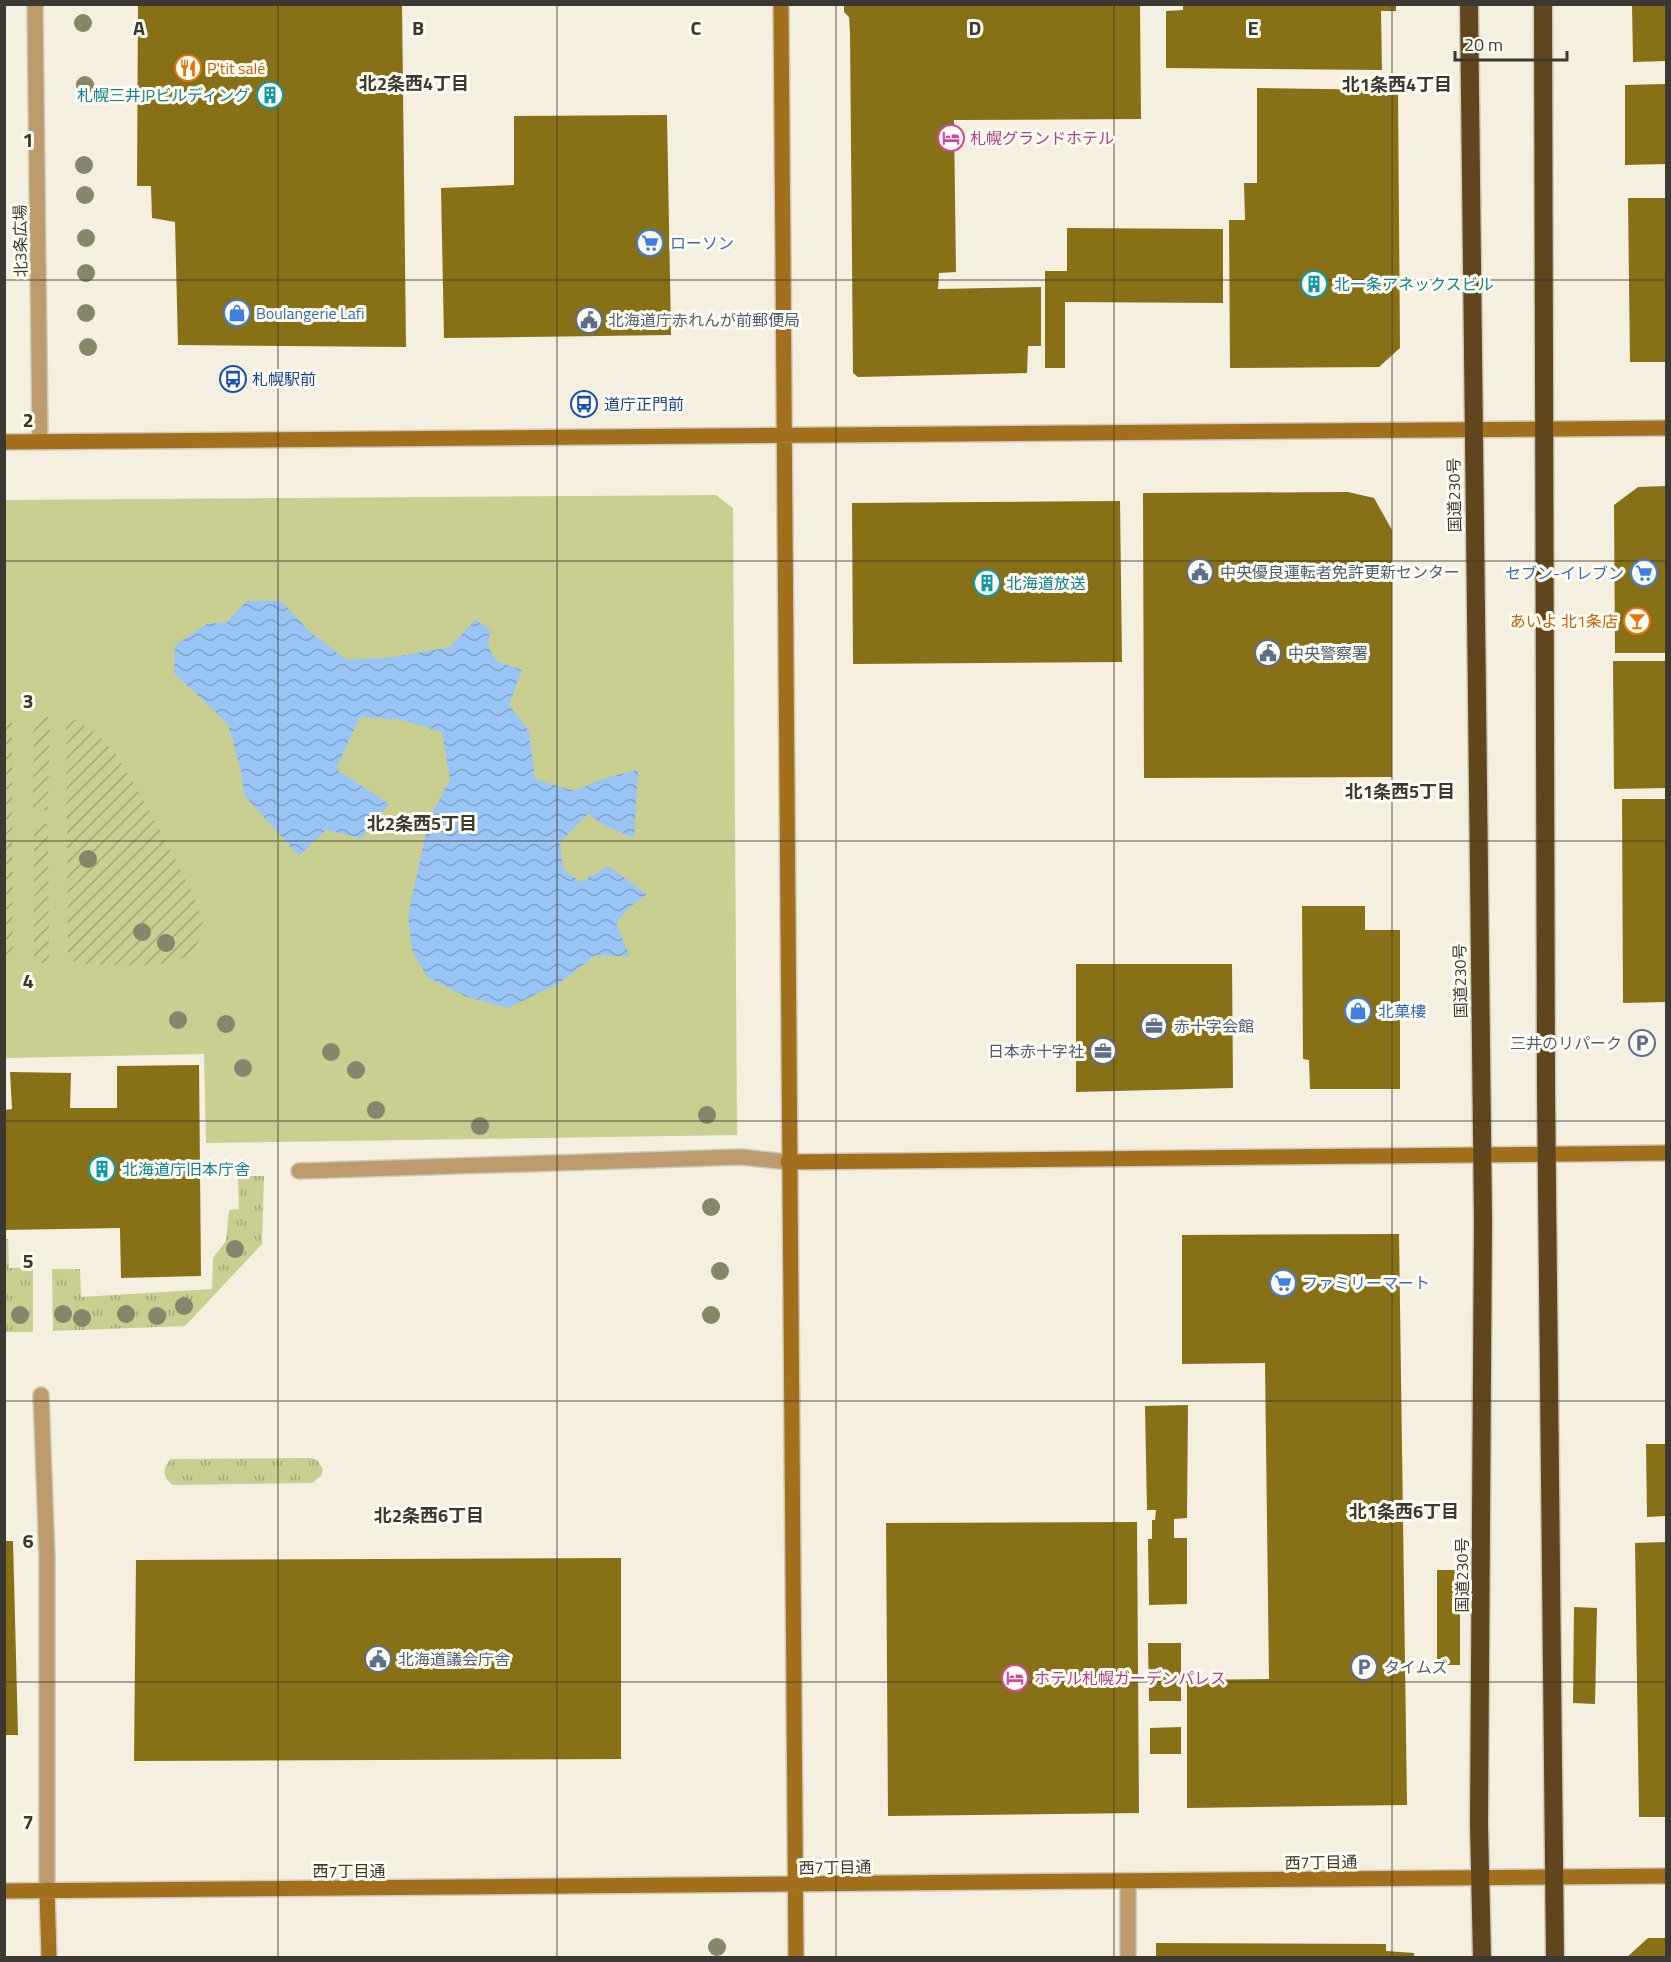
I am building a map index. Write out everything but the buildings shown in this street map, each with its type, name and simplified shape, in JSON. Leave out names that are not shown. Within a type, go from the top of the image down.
[{"type":"highway","name":"国道230号","points":[[1469,4],[1472,430],[1482,1156],[1480,1878],[1482,1958]]},
{"type":"highway","points":[[1543,4],[1547,1155],[1555,1958]]},
{"type":"street","name":"北3条広場","points":[[35,4],[40,441]]},
{"type":"street","points":[[781,4],[788,1162],[796,1958]]},
{"type":"street","points":[[4,442],[1666,428]]},
{"type":"street","points":[[299,1171],[741,1157],[788,1162],[1666,1154]]},
{"type":"street","points":[[41,1395],[47,1557],[49,1958]]},
{"type":"street","name":"西7丁目通","points":[[4,1891],[1666,1876]]},
{"type":"street","points":[[1128,1881],[1128,1958]]},
{"type":"green space","points":[[716,495],[733,508],[737,1135],[206,1143],[204,1054],[5,1058],[4,500]]},
{"type":"green space","points":[[46,714],[50,722],[48,810],[33,809],[34,722],[36,717]]},
{"type":"green space","points":[[69,718],[95,733],[115,754],[149,811],[191,892],[200,912],[203,928],[193,949],[178,960],[151,965],[79,964],[71,960],[68,955],[66,726]]},
{"type":"green space","points":[[12,720],[13,957],[11,962],[5,963],[4,723]]},
{"type":"green space","points":[[34,824],[48,824],[49,963],[34,963]]},
{"type":"green space","points":[[238,1176],[264,1176],[262,1244],[185,1326],[53,1331],[52,1269],[80,1269],[81,1297],[212,1289],[213,1258],[226,1241],[229,1210],[239,1209]]},
{"type":"green space","points":[[5,1239],[8,1239],[9,1268],[33,1267],[33,1332],[5,1332]]},
{"type":"green space","points":[[311,1458],[317,1460],[323,1469],[321,1476],[312,1483],[173,1485],[164,1472],[171,1459]]},
{"type":"water","points":[[247,601],[281,601],[310,632],[347,660],[395,657],[450,647],[475,620],[490,629],[488,647],[497,661],[522,670],[509,705],[529,731],[535,779],[574,791],[605,778],[638,770],[634,838],[605,826],[588,814],[560,842],[563,869],[581,882],[608,866],[647,894],[630,907],[616,923],[630,957],[596,955],[561,982],[508,1008],[467,997],[427,977],[412,950],[408,915],[429,819],[450,780],[442,732],[402,720],[360,717],[336,769],[389,804],[361,838],[326,830],[299,856],[244,795],[241,771],[228,724],[174,673],[175,645],[207,624],[227,622]]},
{"type":"place","name":"P'tit salé","points":[[188,68]]},
{"type":"place","name":"札幌三井JPビルディング","points":[[270,95]]},
{"type":"place","name":"札幌グランドホテル","points":[[951,138]]},
{"type":"place","name":"ローソン","points":[[650,243]]},
{"type":"place","name":"北一条アネックスビル","points":[[1314,284]]},
{"type":"place","name":"Boulangerie Lafi","points":[[237,313]]},
{"type":"place","name":"北海道庁赤れんが前郵便局","points":[[589,320]]},
{"type":"place","name":"札幌駅前","points":[[233,379]]},
{"type":"place","name":"道庁正門前","points":[[584,404]]},
{"type":"place","name":"中央優良運転者免許更新センター","points":[[1200,572]]},
{"type":"place","name":"セブン-イレブン","points":[[1644,573]]},
{"type":"place","name":"北海道放送","points":[[987,583]]},
{"type":"place","name":"あいよ 北1条店","points":[[1637,621]]},
{"type":"place","name":"中央警察署","points":[[1268,653]]},
{"type":"place","name":"北菓樓","points":[[1358,1011]]},
{"type":"place","name":"赤十字会館","points":[[1154,1026]]},
{"type":"place","name":"三井のリパーク","points":[[1642,1043]]},
{"type":"place","name":"日本赤十字社","points":[[1103,1051]]},
{"type":"place","name":"北海道庁旧本庁舎","points":[[102,1169]]},
{"type":"place","name":"ファミリーマート","points":[[1283,1283]]},
{"type":"place","name":"北海道議会庁舎","points":[[378,1659]]},
{"type":"place","name":"タイムズ","points":[[1364,1667]]},
{"type":"place","name":"ホテル札幌ガーデンパレス","points":[[1015,1678]]},
{"type":"district","name":"北2条西4丁目","points":[[414,84]]},
{"type":"district","name":"北1条西4丁目","points":[[1397,85]]},
{"type":"district","name":"北1条西5丁目","points":[[1400,792]]},
{"type":"district","name":"北2条西5丁目","points":[[422,824]]},
{"type":"district","name":"北1条西6丁目","points":[[1404,1512]]},
{"type":"district","name":"北2条西6丁目","points":[[429,1516]]}]
